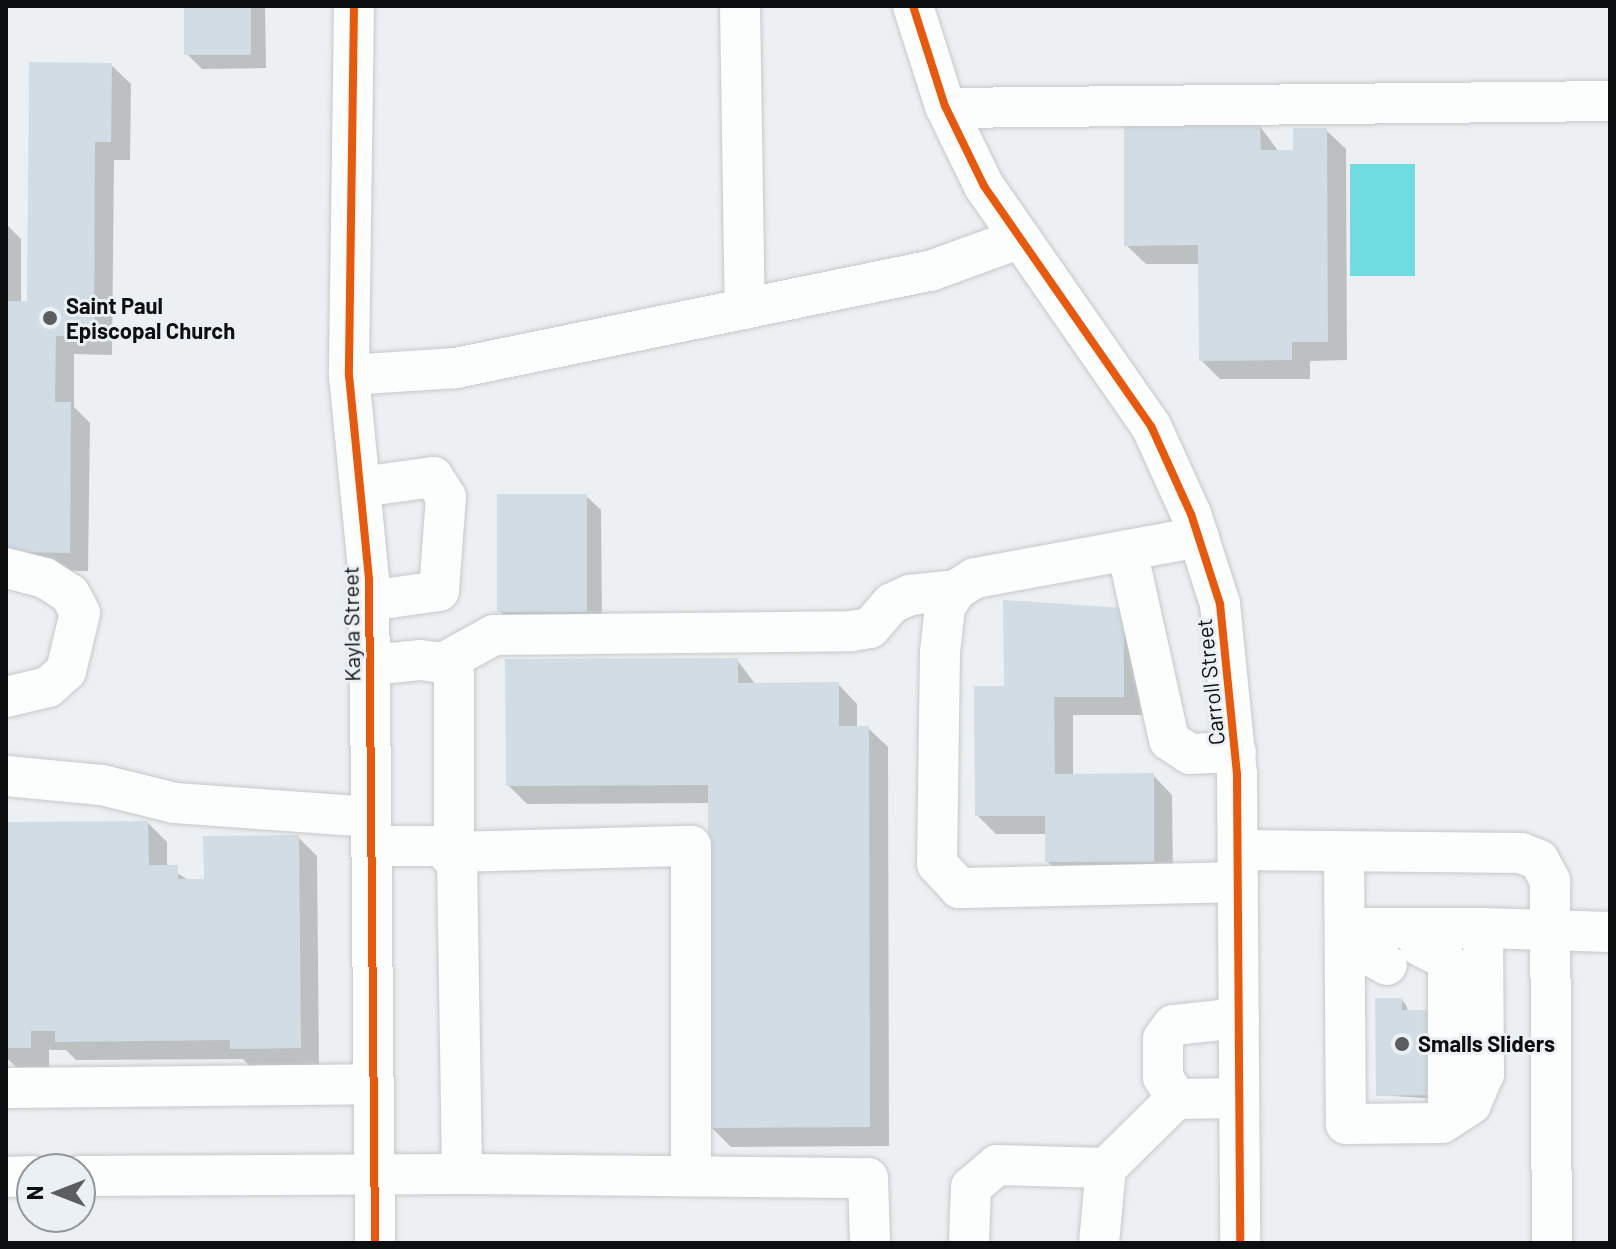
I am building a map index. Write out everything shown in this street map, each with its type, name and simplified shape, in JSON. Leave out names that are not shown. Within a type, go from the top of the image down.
[{"type":"street","name":"Kayla Street","points":[[354,6],[349,375],[369,601],[375,1243]]},
{"type":"street","points":[[740,6],[745,309]]},
{"type":"street","name":"Carroll Street","points":[[913,6],[946,108],[1018,239],[1100,344],[1151,426],[1199,537],[1227,640],[1236,752],[1240,1243]]},
{"type":"street","points":[[946,108],[1610,101]]},
{"type":"street","points":[[349,375],[456,368],[930,271],[1018,239]]},
{"type":"street","points":[[361,487],[433,477],[446,497],[439,591],[369,601]]},
{"type":"street","points":[[1199,537],[975,578],[956,590],[945,607],[940,652],[937,864],[947,882],[1238,866],[1344,852],[1521,853],[1539,860],[1550,881],[1552,1243]]},
{"type":"street","points":[[1127,550],[1169,740],[1190,754],[1236,752]]},
{"type":"street","points":[[6,568],[45,578],[70,594],[80,613],[66,671],[48,687],[6,697]]},
{"type":"street","points":[[370,665],[443,663],[494,635],[851,631],[870,628],[892,603],[910,595],[956,590]]},
{"type":"street","points":[[443,663],[454,675],[454,852],[462,1174]]},
{"type":"street","points":[[6,776],[102,785],[175,803],[372,832],[454,852],[691,846],[691,1176]]},
{"type":"street","points":[[1344,852],[1388,951],[1346,1124],[1448,1119],[1471,1104],[1484,1074],[1483,928]]},
{"type":"street","points":[[1388,951],[1483,928],[1610,932]]},
{"type":"street","points":[[1388,951],[1448,969],[1448,1119]]},
{"type":"street","points":[[1176,1099],[1163,1077],[1163,1039],[1173,1025],[1239,1018]]},
{"type":"street","points":[[6,1088],[374,1084]]},
{"type":"street","points":[[1099,1243],[1106,1168],[1176,1099],[1239,1098]]},
{"type":"street","points":[[969,1243],[971,1187],[997,1165],[1106,1168]]},
{"type":"street","points":[[96,1176],[375,1173],[868,1178],[870,1243]]},
{"type":"water","points":[[1350,164],[1415,164],[1415,276],[1350,276]]},
{"type":"building","points":[[184,6],[251,6],[251,55],[184,55]]},
{"type":"building","name":"Saint Paul Episcopal Church","points":[[29,62],[112,63],[111,142],[95,142],[94,336],[56,336],[55,402],[71,402],[70,553],[6,552],[6,301],[27,301]]},
{"type":"building","points":[[1260,123],[1261,150],[1293,150],[1293,128],[1327,128],[1328,342],[1292,342],[1292,360],[1199,361],[1198,245],[1124,246],[1124,124]]},
{"type":"building","points":[[497,494],[587,494],[587,612],[497,612]]},
{"type":"building","points":[[1003,600],[1124,608],[1124,697],[1054,697],[1055,774],[1154,773],[1154,862],[1045,862],[1045,816],[975,816],[974,686],[1004,686]]},
{"type":"building","points":[[738,658],[738,683],[839,682],[839,726],[869,726],[870,1127],[709,1128],[708,785],[506,786],[505,659]]},
{"type":"building","points":[[148,821],[149,865],[178,865],[178,879],[204,879],[203,836],[299,835],[301,1048],[230,1049],[230,1040],[55,1042],[55,1031],[31,1031],[31,1048],[6,1048],[6,822]]},
{"type":"building","name":"Smalls Sliders","points":[[1375,998],[1402,998],[1402,1010],[1429,1010],[1436,1095],[1376,1096]]},
{"type":"cycle path","points":[[354,6],[349,375],[369,580],[375,1243]]},
{"type":"cycle path","points":[[913,6],[945,106],[984,186],[1151,426],[1191,514],[1220,604],[1237,775],[1240,1243]]},
{"type":"place","name":"Saint Paul Episcopal Church","points":[[50,318]]},
{"type":"place","name":"Smalls Sliders","points":[[1402,1044]]}]
